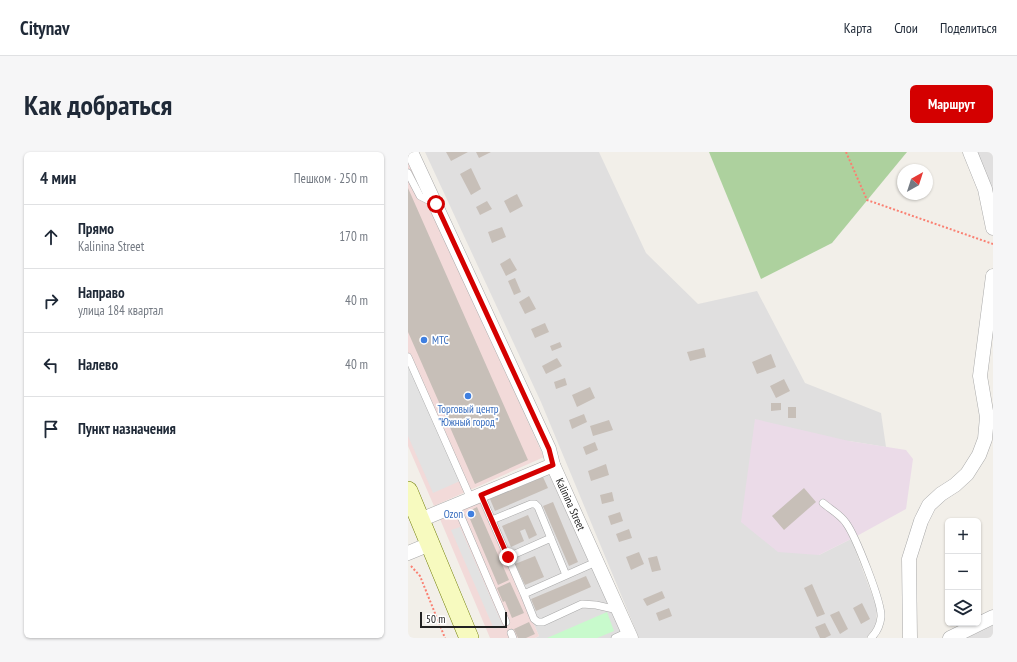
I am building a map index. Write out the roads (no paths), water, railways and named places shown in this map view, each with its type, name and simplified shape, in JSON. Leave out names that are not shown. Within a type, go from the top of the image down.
[{"type":"main road","points":[[408,491],[469,638]]},
{"type":"street","name":"Kalinina Street","points":[[411,152],[549,449],[553,465],[629,635]]},
{"type":"street","points":[[970,152],[985,189],[993,228]]},
{"type":"street","points":[[910,638],[909,559],[921,521],[929,505],[967,474],[979,455],[985,439],[987,417],[980,376],[993,276]]},
{"type":"street","points":[[420,520],[553,465]]},
{"type":"street","points":[[408,553],[430,544]]},
{"type":"street","points":[[950,638],[993,617]]},
{"type":"lane","points":[[408,173],[420,196],[436,204]]},
{"type":"lane","points":[[408,357],[464,484],[476,497],[492,520],[534,618],[538,622],[543,622],[582,604],[596,605],[618,610]]},
{"type":"lane","points":[[823,503],[846,522],[855,537],[878,599],[881,615],[880,625],[876,634],[871,638]]},
{"type":"lane","points":[[492,520],[531,504],[535,504],[538,507],[566,575]]},
{"type":"lane","points":[[456,506],[506,622]]},
{"type":"lane","points":[[508,557],[551,538]]},
{"type":"lane","points":[[524,594],[596,562]]},
{"type":"lane","points":[[615,638],[629,635]]},
{"type":"place","name":"МТС","points":[[424,340]]},
{"type":"place","name":"Торговый центр \"Южный город\"","points":[[468,396]]},
{"type":"place","name":"Ozon","points":[[471,514]]}]
